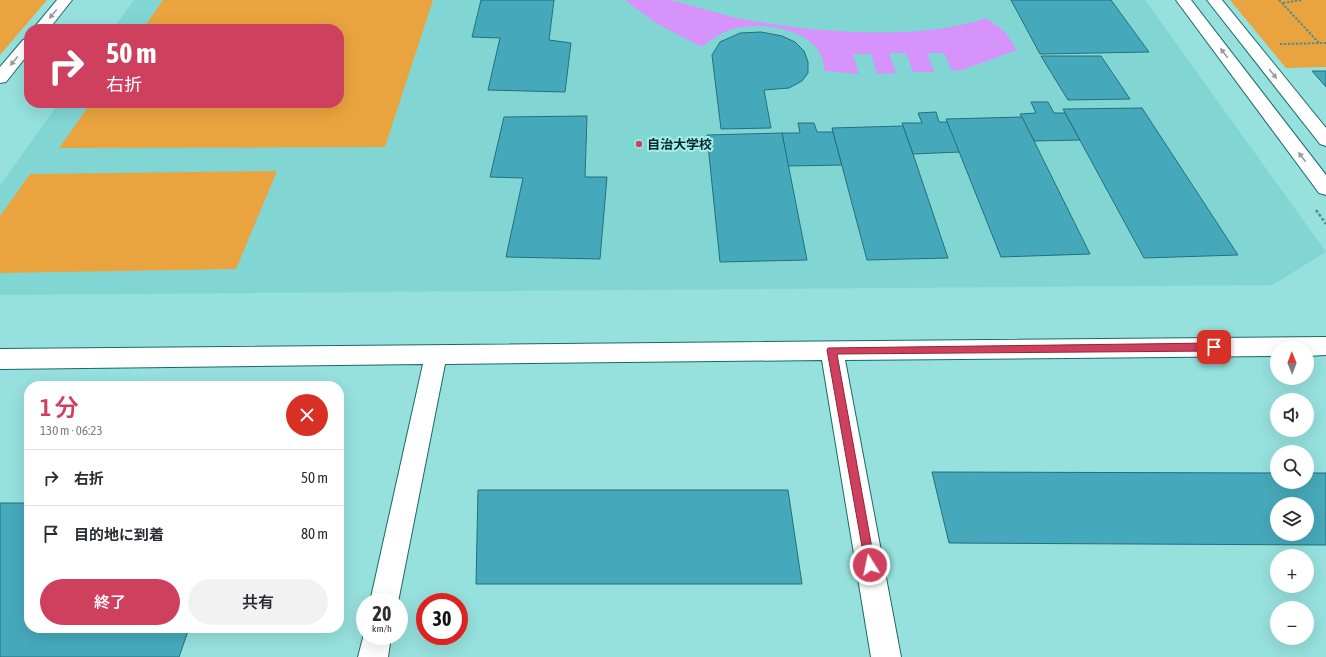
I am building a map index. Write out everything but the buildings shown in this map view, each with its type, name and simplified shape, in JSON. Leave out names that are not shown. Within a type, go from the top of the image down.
[{"type":"street","points":[[45,24],[65,0]]},
{"type":"street","points":[[1183,0],[1326,188]]},
{"type":"street","points":[[1214,0],[1326,140]]},
{"type":"street","points":[[0,78],[24,49]]},
{"type":"street","points":[[0,359],[1326,346]]},
{"type":"street","points":[[832,350],[886,657]]},
{"type":"street","points":[[386,593],[436,355]]},
{"type":"street","points":[[373,657],[375,645]]},
{"type":"path","points":[[1279,0],[1319,43]]},
{"type":"path","points":[[1282,3],[1302,0]]},
{"type":"path","points":[[1249,45],[1326,43]]},
{"type":"shaded area","points":[[0,0],[47,0],[26,24],[24,24],[24,27],[0,55]]},
{"type":"shaded area","name":"自治大学校","points":[[134,0],[1145,0],[1326,252],[1272,285],[0,295],[0,185],[55,108],[344,108],[344,24],[117,24]]},
{"type":"shaded area","points":[[163,0],[433,0],[385,147],[59,148],[87,108],[344,108],[344,24],[146,24]]},
{"type":"shaded area","points":[[625,0],[670,0],[737,18],[765,23],[862,32],[928,30],[986,18],[1005,32],[1017,50],[962,70],[952,71],[944,53],[927,53],[934,72],[913,72],[906,53],[889,53],[896,73],[877,74],[871,54],[853,54],[859,74],[824,71],[822,57],[815,46],[805,38],[792,32],[763,26],[736,28],[722,33],[702,47],[656,23]]},
{"type":"shaded area","points":[[1230,0],[1326,0],[1326,67],[1286,68]]},
{"type":"shaded area","points":[[277,171],[236,269],[0,273],[0,216],[30,174]]},
{"type":"place","name":"自治大学校","points":[[639,144]]},
{"type":"route","points":[[870,565],[832,350],[1214,347]]}]
